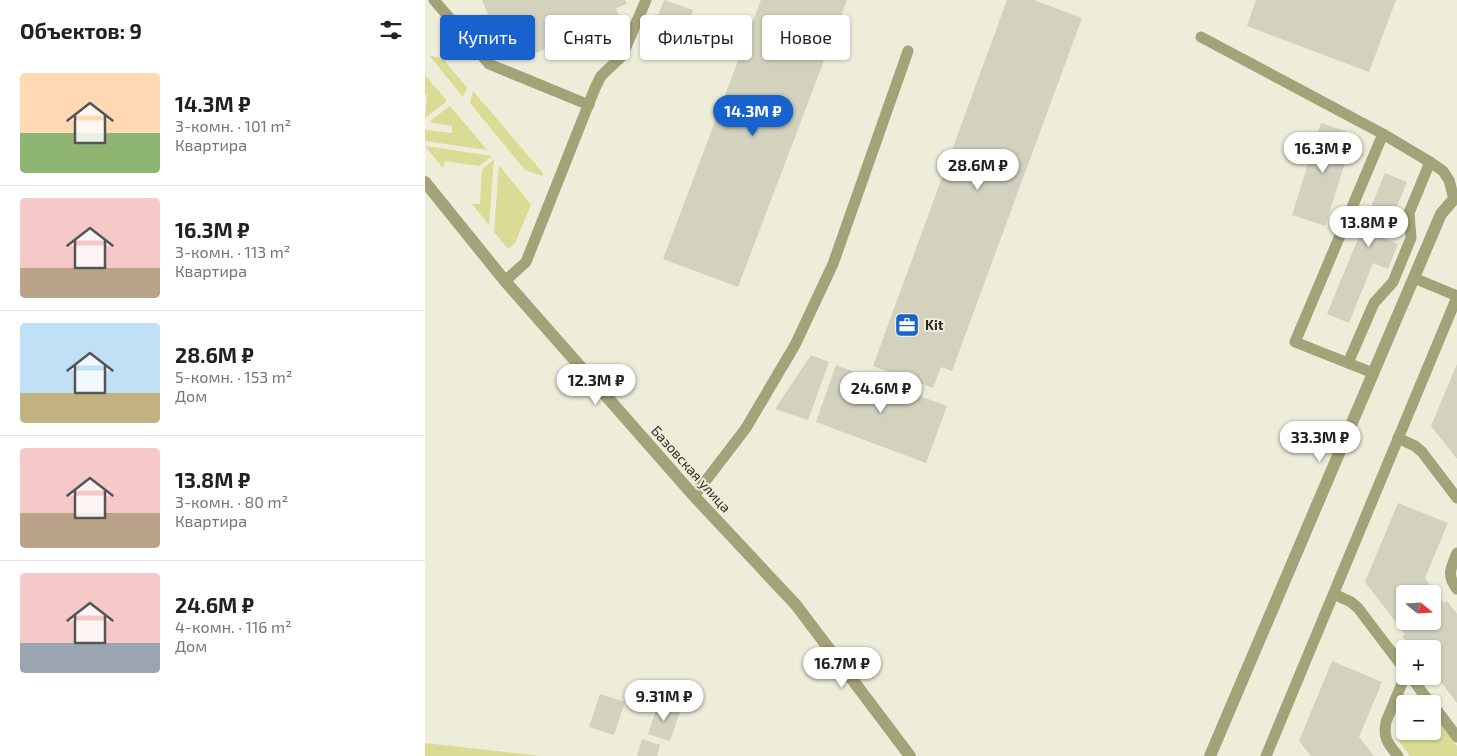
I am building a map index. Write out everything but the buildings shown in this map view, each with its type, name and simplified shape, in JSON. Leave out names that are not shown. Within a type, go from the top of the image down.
[{"type":"street","name":"Базовская улица","points":[[425,182],[505,281],[694,496],[795,605],[910,756]]},
{"type":"street","points":[[1210,756],[1441,214],[1455,198]]},
{"type":"lane","points":[[434,0],[489,64],[589,105]]},
{"type":"lane","points":[[505,281],[526,262],[601,76],[622,56],[646,0]]},
{"type":"lane","points":[[1201,37],[1383,134],[1430,162],[1443,171],[1449,180],[1455,198]]},
{"type":"lane","points":[[694,496],[746,428],[795,345],[833,264],[908,51]]},
{"type":"lane","points":[[1373,373],[1295,342],[1383,134]]},
{"type":"lane","points":[[1348,363],[1374,303],[1393,282],[1404,256],[1411,238],[1409,213],[1430,162]]},
{"type":"lane","points":[[1269,755],[1457,296],[1413,278]]},
{"type":"lane","points":[[1398,438],[1415,446],[1422,452],[1457,498]]},
{"type":"lane","points":[[1457,553],[1450,571],[1450,578],[1457,589]]},
{"type":"lane","points":[[1334,594],[1351,602],[1358,608],[1396,658]]},
{"type":"lane","points":[[1398,756],[1385,738],[1385,730],[1401,685]]},
{"type":"lane","points":[[1417,685],[1424,695]]},
{"type":"lane","points":[[1441,717],[1457,737]]},
{"type":"green space","points":[[429,55],[444,60],[467,88],[463,97]]},
{"type":"green space","points":[[425,75],[447,101],[425,118],[427,95],[425,95]]},
{"type":"green space","points":[[473,91],[543,173],[542,176],[525,170],[470,103]]},
{"type":"green space","points":[[450,106],[487,150],[425,141],[425,130],[452,133],[452,126],[429,122]]},
{"type":"green space","points":[[425,146],[492,156],[479,166],[445,161],[443,168]]},
{"type":"green space","points":[[494,159],[489,225],[472,204],[480,204],[482,170]]},
{"type":"green space","points":[[499,165],[531,205],[515,243],[508,249],[494,232]]},
{"type":"green space","points":[[1441,725],[1457,746],[1457,756],[1410,756],[1398,740],[1441,740]]},
{"type":"green space","points":[[425,743],[541,756],[425,756]]},
{"type":"place","name":"Kit","points":[[907,325]]}]
